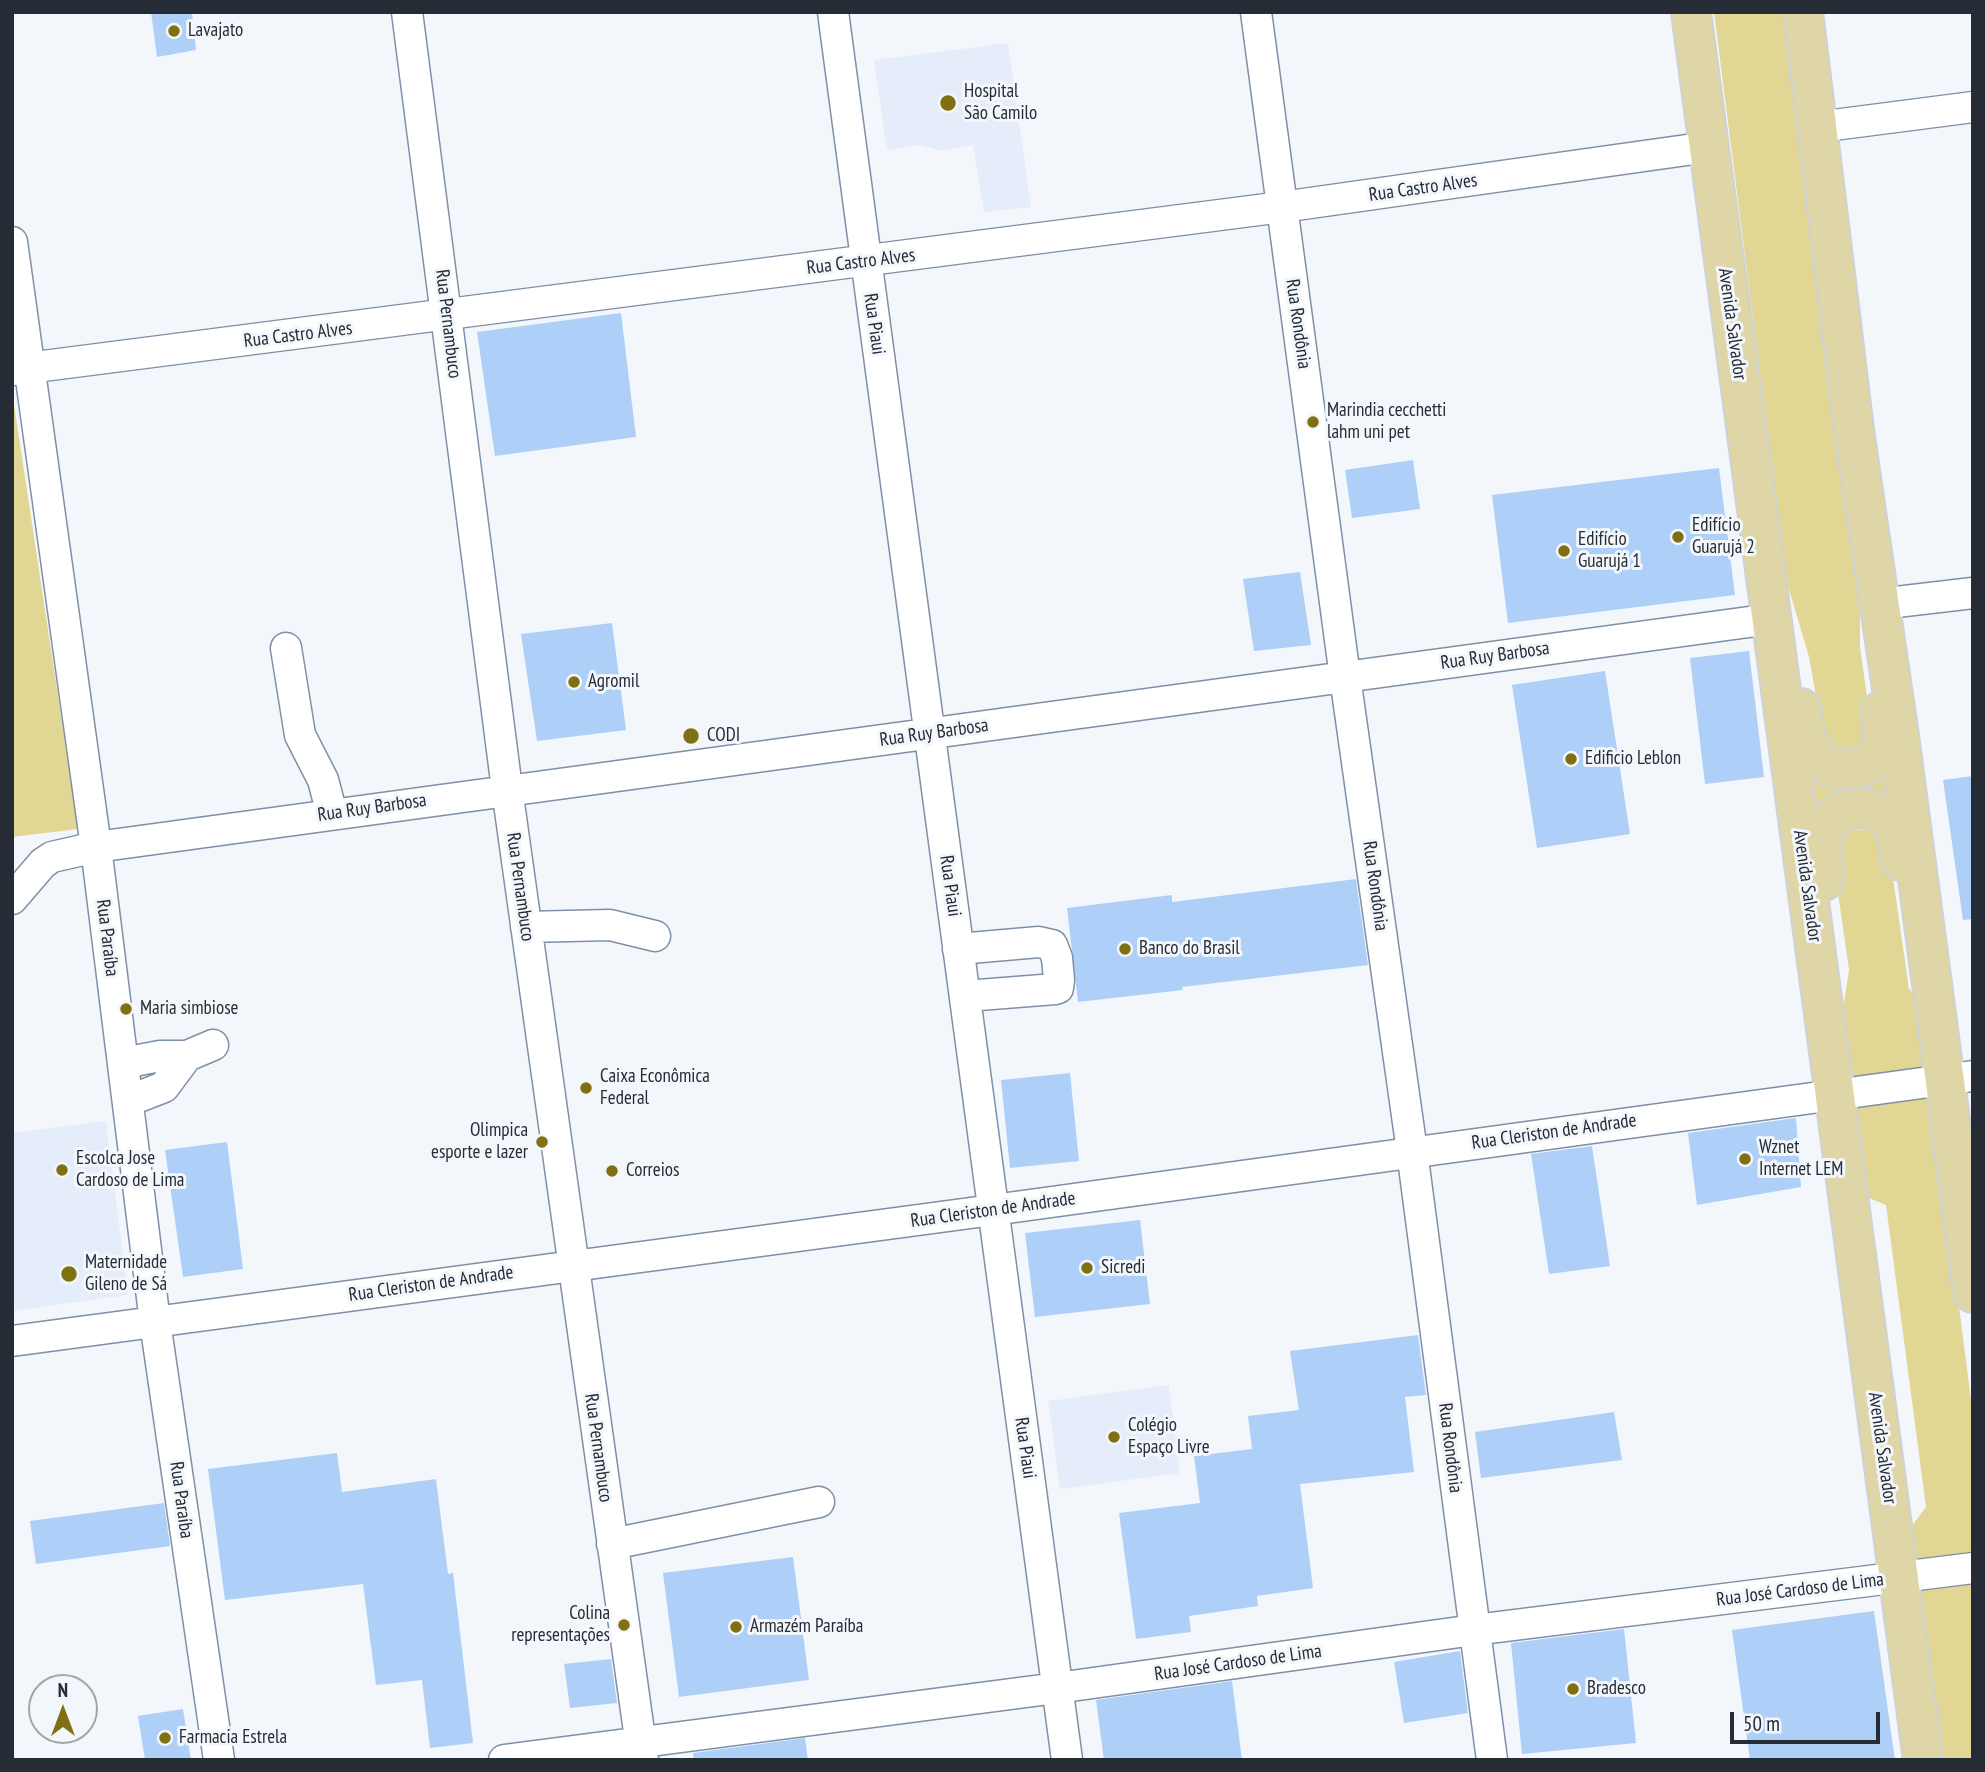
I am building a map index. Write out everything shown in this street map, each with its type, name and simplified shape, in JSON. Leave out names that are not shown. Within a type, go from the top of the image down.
[{"type":"main road","name":"Avenida Salvador","points":[[1691,12],[1923,1760]]},
{"type":"main road","points":[[1803,12],[1854,430],[1918,889],[1959,1078],[1973,1293]]},
{"type":"main road","points":[[1778,668],[1793,683],[1799,695],[1807,739],[1818,759],[1835,769],[1859,768],[1874,759],[1883,747],[1881,680],[1888,663]]},
{"type":"main road","points":[[1811,918],[1823,888],[1825,876],[1822,844],[1826,829],[1833,818],[1850,808],[1869,808],[1887,817],[1895,829],[1904,870],[1918,889]]},
{"type":"street","name":"Rua Pernambuco","points":[[407,12],[507,789],[642,1751]]},
{"type":"street","name":"Rua Piaui","points":[[833,12],[1067,1760]]},
{"type":"street","name":"Rua Rondônia","points":[[1256,12],[1412,1151],[1492,1760]]},
{"type":"street","points":[[1818,127],[1973,107]]},
{"type":"street","name":"Rua Castro Alves","points":[[20,369],[1282,207],[1708,148]]},
{"type":"street","name":"Rua Paraíba","points":[[12,242],[20,369],[96,847],[155,1322],[219,1760]]},
{"type":"street","points":[[1880,604],[1973,593]]},
{"type":"street","name":"Rua Ruy Barbosa","points":[[12,899],[43,863],[52,857],[96,847],[1772,619]]},
{"type":"street","points":[[286,648],[300,735],[323,780],[332,814]]},
{"type":"street","points":[[526,927],[610,925],[655,936]]},
{"type":"street","points":[[958,949],[1039,942],[1052,945],[1057,958],[1059,985],[1055,989],[966,996]]},
{"type":"street","points":[[124,1063],[200,1051],[164,1087],[128,1101]]},
{"type":"street","name":"Rua Cleriston de Andrade","points":[[12,1341],[1959,1078]]},
{"type":"street","points":[[612,1544],[819,1502]]},
{"type":"street","name":"Rua José Cardoso de Lima","points":[[504,1760],[642,1751],[1057,1688],[1474,1630],[1973,1568]]},
{"type":"shaded area","points":[[1714,12],[1788,12],[1860,589],[1860,647],[1873,739],[1859,758],[1826,752],[1809,657],[1786,579]]},
{"type":"shaded area","name":"Hospital São Camilo","points":[[1008,43],[1031,207],[984,212],[973,145],[941,151],[921,145],[887,150],[874,60]]},
{"type":"shaded area","points":[[12,391],[78,829],[12,837]]},
{"type":"shaded area","points":[[1802,770],[1832,790],[1858,791],[1890,773],[1893,805],[1810,831]]},
{"type":"shaded area","points":[[1849,829],[1878,830],[1890,857],[1909,989],[1920,1000],[1973,1416],[1973,1760],[1944,1760],[1938,1749],[1911,1527],[1926,1507],[1886,1205],[1869,1198],[1843,1009],[1849,970],[1834,865],[1834,843]]},
{"type":"shaded area","points":[[106,1121],[128,1295],[12,1311],[12,1133]]},
{"type":"shaded area","name":"Colégio Espaço Livre","points":[[1169,1385],[1180,1473],[1060,1489],[1048,1401]]},
{"type":"building","name":"Lavajato","points":[[151,12],[192,12],[196,50],[157,57]]},
{"type":"building","points":[[621,313],[636,437],[495,456],[477,332]]},
{"type":"building","points":[[1413,460],[1420,509],[1352,518],[1345,470]]},
{"type":"building","points":[[1719,468],[1735,595],[1508,623],[1492,495]]},
{"type":"building","points":[[1300,572],[1311,645],[1254,651],[1243,579]]},
{"type":"building","name":"Agromil","points":[[612,623],[626,730],[537,741],[521,634]]},
{"type":"building","points":[[1749,651],[1764,777],[1705,784],[1690,658]]},
{"type":"building","name":"Edificio Leblon","points":[[1605,671],[1630,834],[1537,848],[1512,685]]},
{"type":"building","points":[[1973,776],[1973,919],[1963,920],[1943,780]]},
{"type":"building","points":[[1356,879],[1368,965],[1078,1002],[1067,908],[1172,895],[1172,902]]},
{"type":"building","points":[[1070,1073],[1079,1161],[1010,1168],[1001,1080]]},
{"type":"building","name":"Wznet Internet LEM","points":[[1796,1118],[1801,1187],[1697,1205],[1688,1133]]},
{"type":"building","points":[[227,1142],[243,1269],[183,1277],[165,1150]]},
{"type":"building","points":[[1592,1146],[1610,1266],[1549,1274],[1531,1154]]},
{"type":"building","name":"Sicredi","points":[[1140,1220],[1150,1304],[1035,1317],[1025,1233]]},
{"type":"building","points":[[1418,1335],[1426,1395],[1405,1397],[1414,1472],[1300,1484],[1313,1588],[1257,1596],[1258,1606],[1189,1616],[1191,1632],[1136,1639],[1119,1513],[1200,1503],[1194,1456],[1252,1449],[1248,1416],[1299,1410],[1290,1351]]},
{"type":"building","points":[[1614,1412],[1622,1460],[1481,1478],[1475,1432]]},
{"type":"building","points":[[337,1453],[342,1492],[436,1479],[448,1574],[453,1573],[473,1743],[430,1748],[422,1680],[376,1685],[363,1584],[225,1600],[208,1469]]},
{"type":"building","points":[[164,1503],[170,1546],[36,1564],[30,1521]]},
{"type":"building","name":"Armazém Paraíba","points":[[793,1557],[809,1680],[679,1697],[663,1573]]},
{"type":"building","points":[[1874,1611],[1895,1760],[1750,1760],[1732,1630]]},
{"type":"building","name":"Bradesco","points":[[1624,1629],[1636,1743],[1522,1754],[1511,1643]]},
{"type":"building","points":[[1460,1651],[1468,1713],[1404,1723],[1394,1662]]},
{"type":"building","points":[[611,1659],[617,1703],[570,1708],[564,1664]]},
{"type":"building","points":[[1232,1681],[1242,1760],[1104,1760],[1096,1700]]},
{"type":"building","name":"Farmacia Estrela","points":[[183,1709],[191,1760],[145,1760],[138,1716]]},
{"type":"building","points":[[805,1738],[808,1760],[694,1760],[693,1753]]},
{"type":"place","name":"Lavajato","points":[[174,31]]},
{"type":"place","name":"Hospital São Camilo","points":[[948,103]]},
{"type":"place","name":"Marindia cecchetti lahm uni pet","points":[[1313,422]]},
{"type":"place","name":"Edifício Guarujá 2","points":[[1678,537]]},
{"type":"place","name":"Edifício Guarujá 1","points":[[1564,551]]},
{"type":"place","name":"Agromil","points":[[574,682]]},
{"type":"place","name":"CODI","points":[[691,736]]},
{"type":"place","name":"Edificio Leblon","points":[[1571,759]]},
{"type":"place","name":"Banco do Brasil","points":[[1125,949]]},
{"type":"place","name":"Maria simbiose","points":[[126,1009]]},
{"type":"place","name":"Caixa Econômica Federal","points":[[586,1088]]},
{"type":"place","name":"Olimpica esporte e lazer","points":[[542,1142]]},
{"type":"place","name":"Wznet Internet LEM","points":[[1745,1159]]},
{"type":"place","name":"Escolca Jose Cardoso de Lima","points":[[62,1170]]},
{"type":"place","name":"Correios","points":[[612,1171]]},
{"type":"place","name":"Sicredi","points":[[1087,1268]]},
{"type":"place","name":"Maternidade Gileno de Sá","points":[[69,1274]]},
{"type":"place","name":"Colégio Espaço Livre","points":[[1114,1437]]},
{"type":"place","name":"Colina representações","points":[[624,1625]]},
{"type":"place","name":"Armazém Paraíba","points":[[736,1627]]},
{"type":"place","name":"Bradesco","points":[[1573,1689]]},
{"type":"place","name":"Farmacia Estrela","points":[[165,1738]]}]
